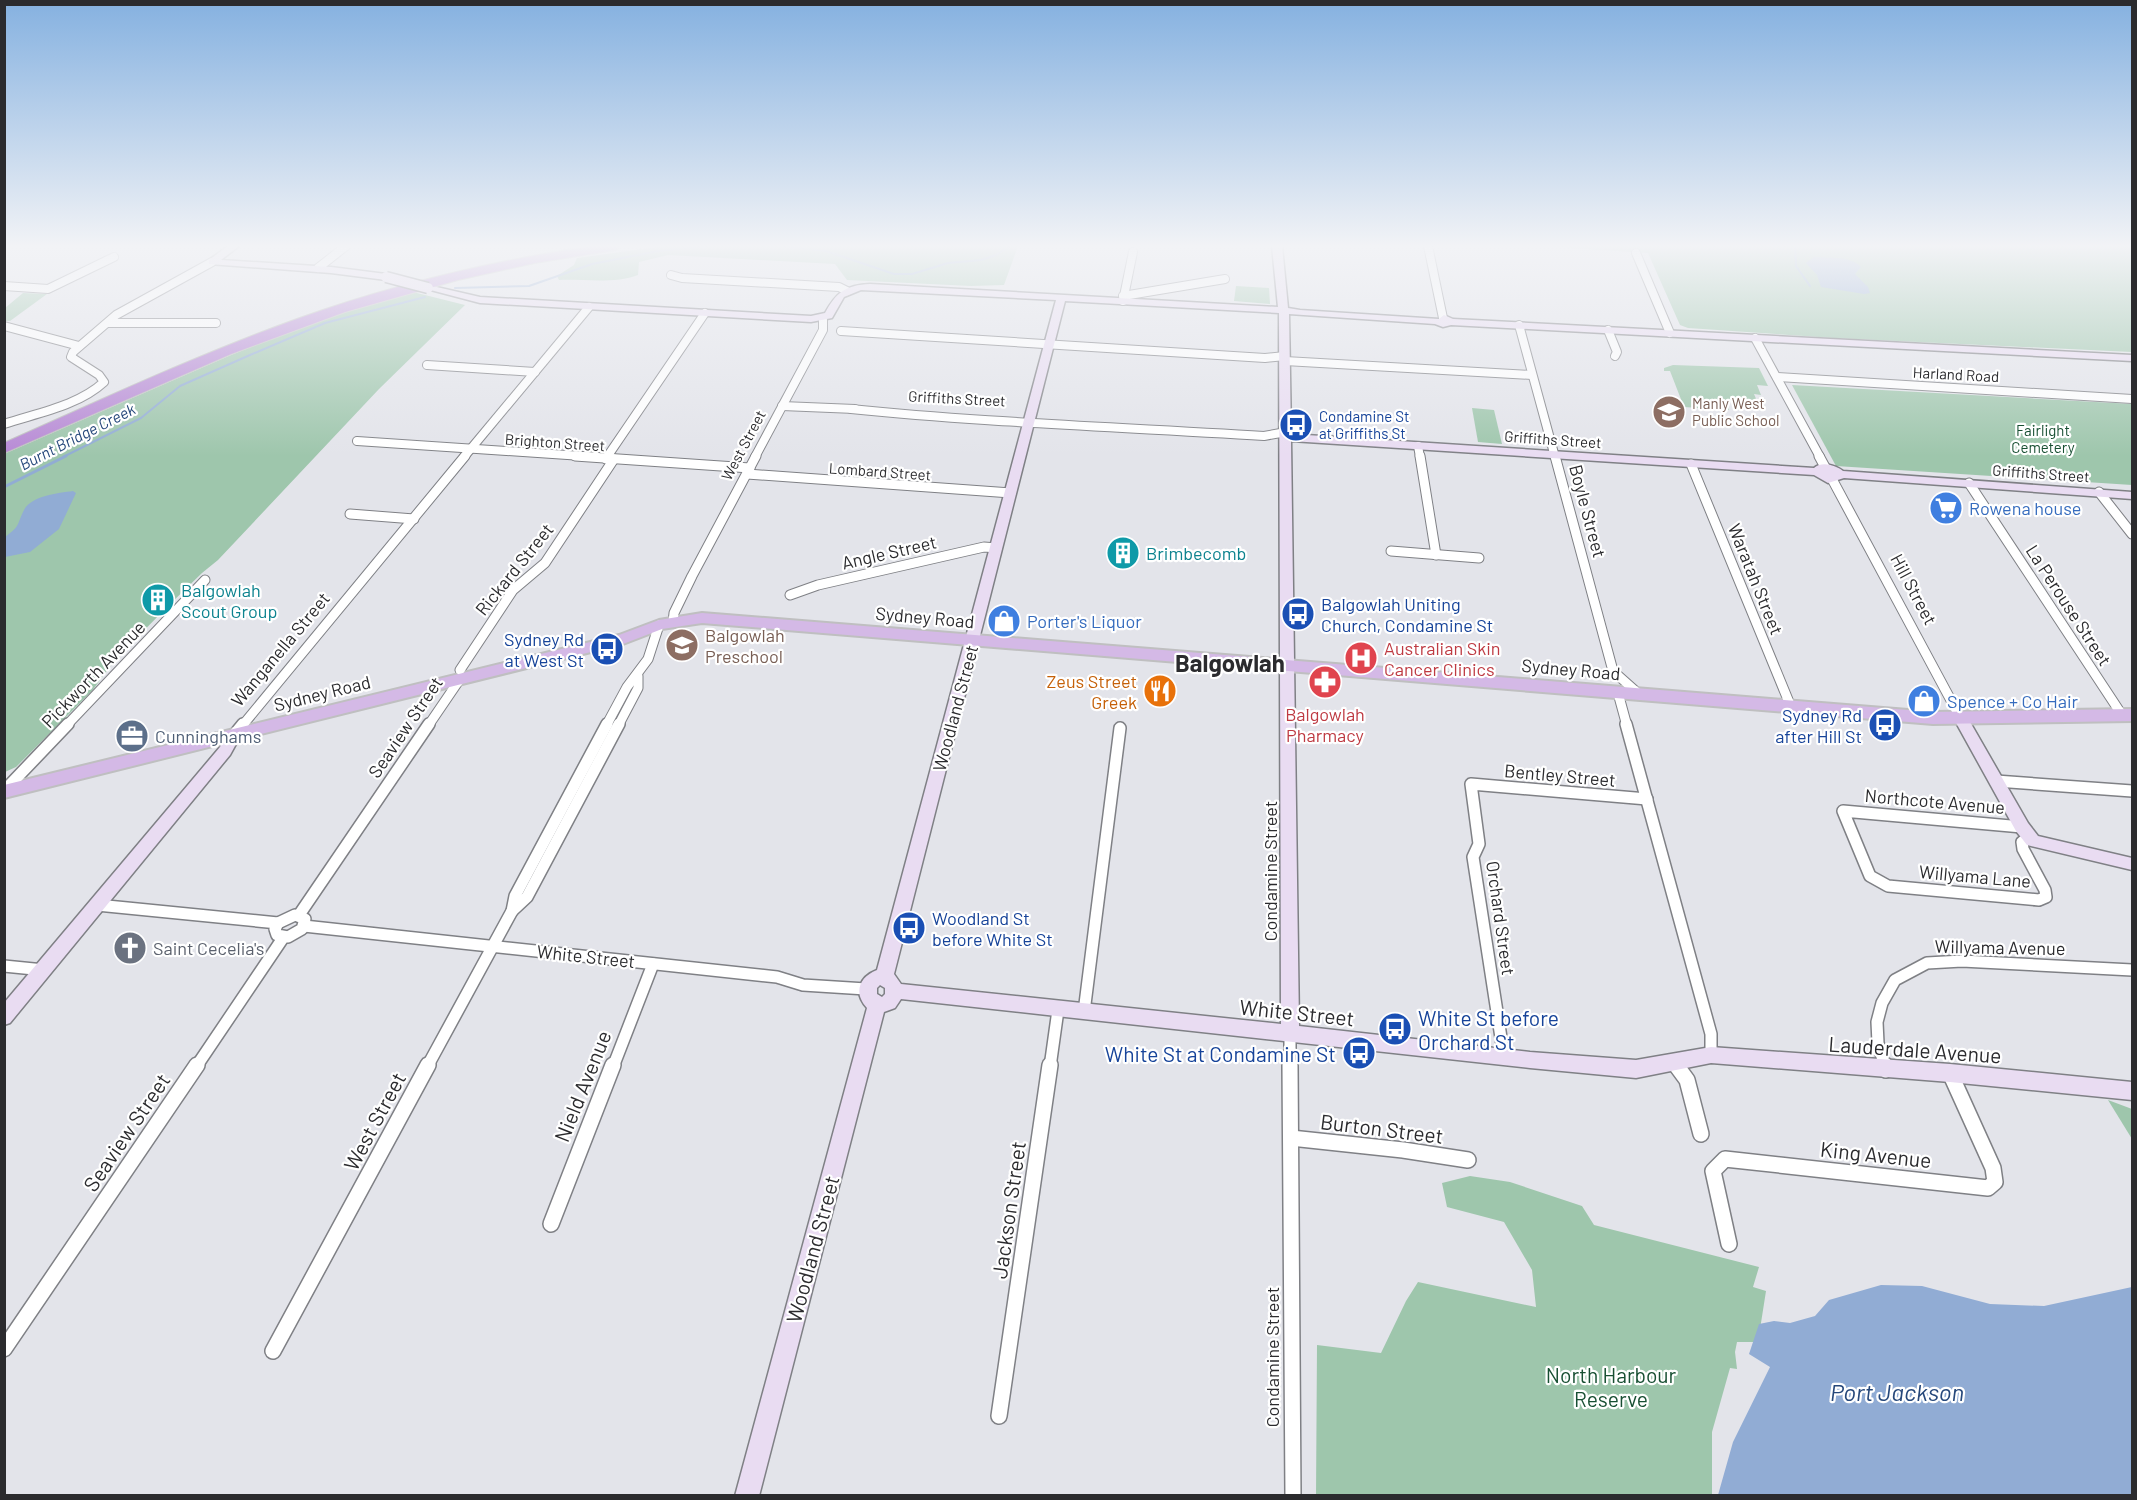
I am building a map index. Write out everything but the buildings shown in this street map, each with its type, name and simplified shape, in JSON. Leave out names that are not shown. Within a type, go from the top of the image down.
[{"type":"highway","points":[[4,441],[224,346],[302,316]]},
{"type":"highway","points":[[4,449],[226,351],[320,316]]},
{"type":"main road","name":"Sydney Road","points":[[7,786],[460,675],[623,639],[660,625],[713,619],[1287,667],[1961,719],[2127,715]]},
{"type":"street","points":[[4,424],[100,387],[104,382],[99,375],[71,357],[79,346],[115,316]]},
{"type":"street","name":"Wanganella Street","points":[[4,1017],[582,316]]},
{"type":"street","name":"Rickard Street","points":[[460,675],[510,593],[545,563],[703,316]]},
{"type":"street","points":[[756,316],[823,320]]},
{"type":"street","name":"West Street","points":[[273,1351],[512,911],[527,897],[638,688],[638,676],[655,644],[660,625],[674,613],[823,330],[823,320],[828,316]]},
{"type":"street","name":"Woodland Street","points":[[747,1496],[1056,316]]},
{"type":"street","name":"Condamine Street","points":[[1283,316],[1286,434],[1293,1496]]},
{"type":"street","points":[[1372,316],[2133,357]]},
{"type":"street","points":[[1442,316],[1443,320]]},
{"type":"street","points":[[1663,316],[1670,333]]},
{"type":"street","points":[[108,323],[216,323]]},
{"type":"street","name":"Boyle Street","points":[[1518,325],[1613,671],[1640,695]]},
{"type":"street","points":[[4,326],[24,329],[66,344],[79,346]]},
{"type":"street","points":[[1608,330],[1617,352],[1615,356]]},
{"type":"street","points":[[841,331],[1532,375]]},
{"type":"street","points":[[1755,338],[1777,377],[1821,470],[1835,476]]},
{"type":"street","points":[[428,365],[535,372]]},
{"type":"street","name":"Harland Road","points":[[1777,377],[2133,399]]},
{"type":"street","name":"Griffiths Street","points":[[782,405],[1264,436],[1286,434],[1418,446],[1821,470]]},
{"type":"street","name":"Brighton Street","points":[[357,441],[749,471]]},
{"type":"street","points":[[1418,446],[1436,555]]},
{"type":"street","name":"Waratah Street","points":[[1691,464],[1791,707]]},
{"type":"street","name":"Lombard Street","points":[[749,471],[1011,493]]},
{"type":"street","name":"Griffiths Street","points":[[1835,476],[2133,495]]},
{"type":"street","name":"Hill Street","points":[[1835,476],[1961,719]]},
{"type":"street","name":"La Perouse Street","points":[[1969,483],[2127,715]]},
{"type":"street","points":[[2099,492],[2133,534]]},
{"type":"street","points":[[350,514],[414,519]]},
{"type":"street","name":"Angle Street","points":[[790,595],[818,585],[984,547],[997,548]]},
{"type":"street","points":[[1391,551],[1479,558]]},
{"type":"street","name":"Pickworth Avenue","points":[[7,786],[205,580]]},
{"type":"street","name":"Seaview Street","points":[[302,920],[460,675]]},
{"type":"street","points":[[1618,693],[1711,1034],[1702,1056]]},
{"type":"street","points":[[1961,719],[2025,832],[2037,842],[2133,864]]},
{"type":"street","points":[[1084,1012],[1120,728]]},
{"type":"street","points":[[1996,781],[2133,791]]},
{"type":"street","name":"Bentley Street","points":[[1471,784],[1647,799]]},
{"type":"street","name":"Orchard Street","points":[[1471,784],[1479,844],[1473,857],[1504,1058]]},
{"type":"street","name":"Northcote Avenue","points":[[1870,876],[1843,812],[2025,832]]},
{"type":"street","name":"Willyama Lane","points":[[1870,876],[1888,886],[2038,900],[2046,897],[2045,890],[2023,849],[2022,842],[2025,832]]},
{"type":"street","points":[[97,905],[278,923],[291,916],[302,920],[293,936],[283,938],[275,933],[278,923]]},
{"type":"street","name":"White Street","points":[[302,920],[493,946],[777,977],[803,985],[905,991],[1058,1010],[1290,1033],[1504,1058],[1636,1069],[1702,1056]]},
{"type":"street","name":"Seaview Street","points":[[4,1349],[283,938]]},
{"type":"street","name":"Willyama Avenue","points":[[1886,1070],[1878,1043],[1877,1022],[1882,1003],[1895,980],[1927,963],[1962,960],[2133,970]]},
{"type":"street","name":"Nield Avenue","points":[[551,1224],[653,964]]},
{"type":"street","points":[[4,966],[44,970]]},
{"type":"street","name":"Jackson Street","points":[[999,1416],[1058,1010]]},
{"type":"street","name":"Lauderdale Avenue","points":[[1702,1056],[1950,1073],[2133,1091]]},
{"type":"street","points":[[1674,1062],[1688,1080],[1701,1134]]},
{"type":"street","name":"King Avenue","points":[[1729,1244],[1713,1171],[1725,1159],[1988,1188],[1995,1182],[1993,1168],[1950,1073]]},
{"type":"street","name":"Burton Street","points":[[1291,1138],[1468,1160]]},
{"type":"green space","points":[[5,316],[17,316],[10,321],[5,321]]},
{"type":"green space","points":[[328,316],[454,316],[379,389],[218,560],[202,573],[114,661],[92,691],[16,767],[5,772],[4,454],[231,355]]},
{"type":"green space","points":[[1676,316],[2132,316],[2132,352],[1834,338],[1688,328],[1680,325]]},
{"type":"green space","points":[[1673,365],[1759,368],[1768,386],[1757,385],[1761,395],[1754,394],[1757,401],[1727,400],[1729,410],[1684,407],[1670,371],[1664,371],[1664,368]]},
{"type":"green space","name":"Fairlight Cemetery","points":[[1792,385],[2132,404],[2132,485],[1836,466]]},
{"type":"green space","points":[[1472,408],[1494,410],[1502,444],[1478,442]]},
{"type":"green space","points":[[2108,1100],[2132,1109],[2132,1139]]},
{"type":"green space","name":"North Harbour Reserve","points":[[1470,1176],[1510,1182],[1582,1206],[1594,1225],[1759,1267],[1753,1287],[1766,1291],[1758,1342],[1737,1342],[1735,1352],[1737,1369],[1730,1368],[1712,1432],[1712,1495],[1316,1496],[1317,1345],[1381,1353],[1406,1301],[1418,1282],[1536,1307],[1532,1270],[1504,1222],[1447,1207],[1442,1183]]},
{"type":"water","points":[[73,491],[76,493],[59,529],[30,552],[5,557],[5,537],[16,527],[24,510],[32,501]]},
{"type":"water","name":"Port Jackson","points":[[1881,1285],[1922,1286],[1990,1304],[2044,1306],[2132,1287],[2132,1495],[1718,1495],[1733,1442],[1770,1367],[1749,1354],[1759,1324],[1774,1321],[1790,1323],[1815,1316],[1829,1300]]},
{"type":"waterway","name":"Burnt Bridge Creek","points":[[63,457],[141,418],[180,386],[325,323],[352,316]]},
{"type":"waterway","name":"Burnt Bridge Creek","points":[[4,487],[66,456]]},
{"type":"place","name":"Manly West Public School","points":[[1669,412]]},
{"type":"place","name":"Condamine St at Griffiths St","points":[[1296,425]]},
{"type":"place","name":"Rowena house","points":[[1946,508]]},
{"type":"place","name":"Brimbecomb","points":[[1123,553]]},
{"type":"place","name":"Balgowlah Scout Group","points":[[158,600]]},
{"type":"place","name":"Balgowlah Uniting Church, Condamine St","points":[[1298,614]]},
{"type":"place","name":"Porter's Liquor","points":[[1004,621]]},
{"type":"place","name":"Balgowlah Preschool","points":[[682,645]]},
{"type":"place","name":"Sydney Rd at West St","points":[[607,649]]},
{"type":"place","name":"Australian Skin Cancer Clinics","points":[[1361,658]]},
{"type":"place","name":"Balgowlah Pharmacy","points":[[1325,682]]},
{"type":"place","name":"Zeus Street Greek","points":[[1160,691]]},
{"type":"place","name":"Spence + Co Hair","points":[[1924,701]]},
{"type":"place","name":"Sydney Rd after Hill St","points":[[1885,725]]},
{"type":"place","name":"Cunninghams","points":[[132,736]]},
{"type":"place","name":"Woodland St before White St","points":[[909,928]]},
{"type":"place","name":"Saint Cecelia's","points":[[130,948]]},
{"type":"place","name":"White St before Orchard St","points":[[1395,1029]]},
{"type":"place","name":"White St at Condamine St","points":[[1359,1053]]},
{"type":"district","name":"Balgowlah","points":[[1230,662]]}]
